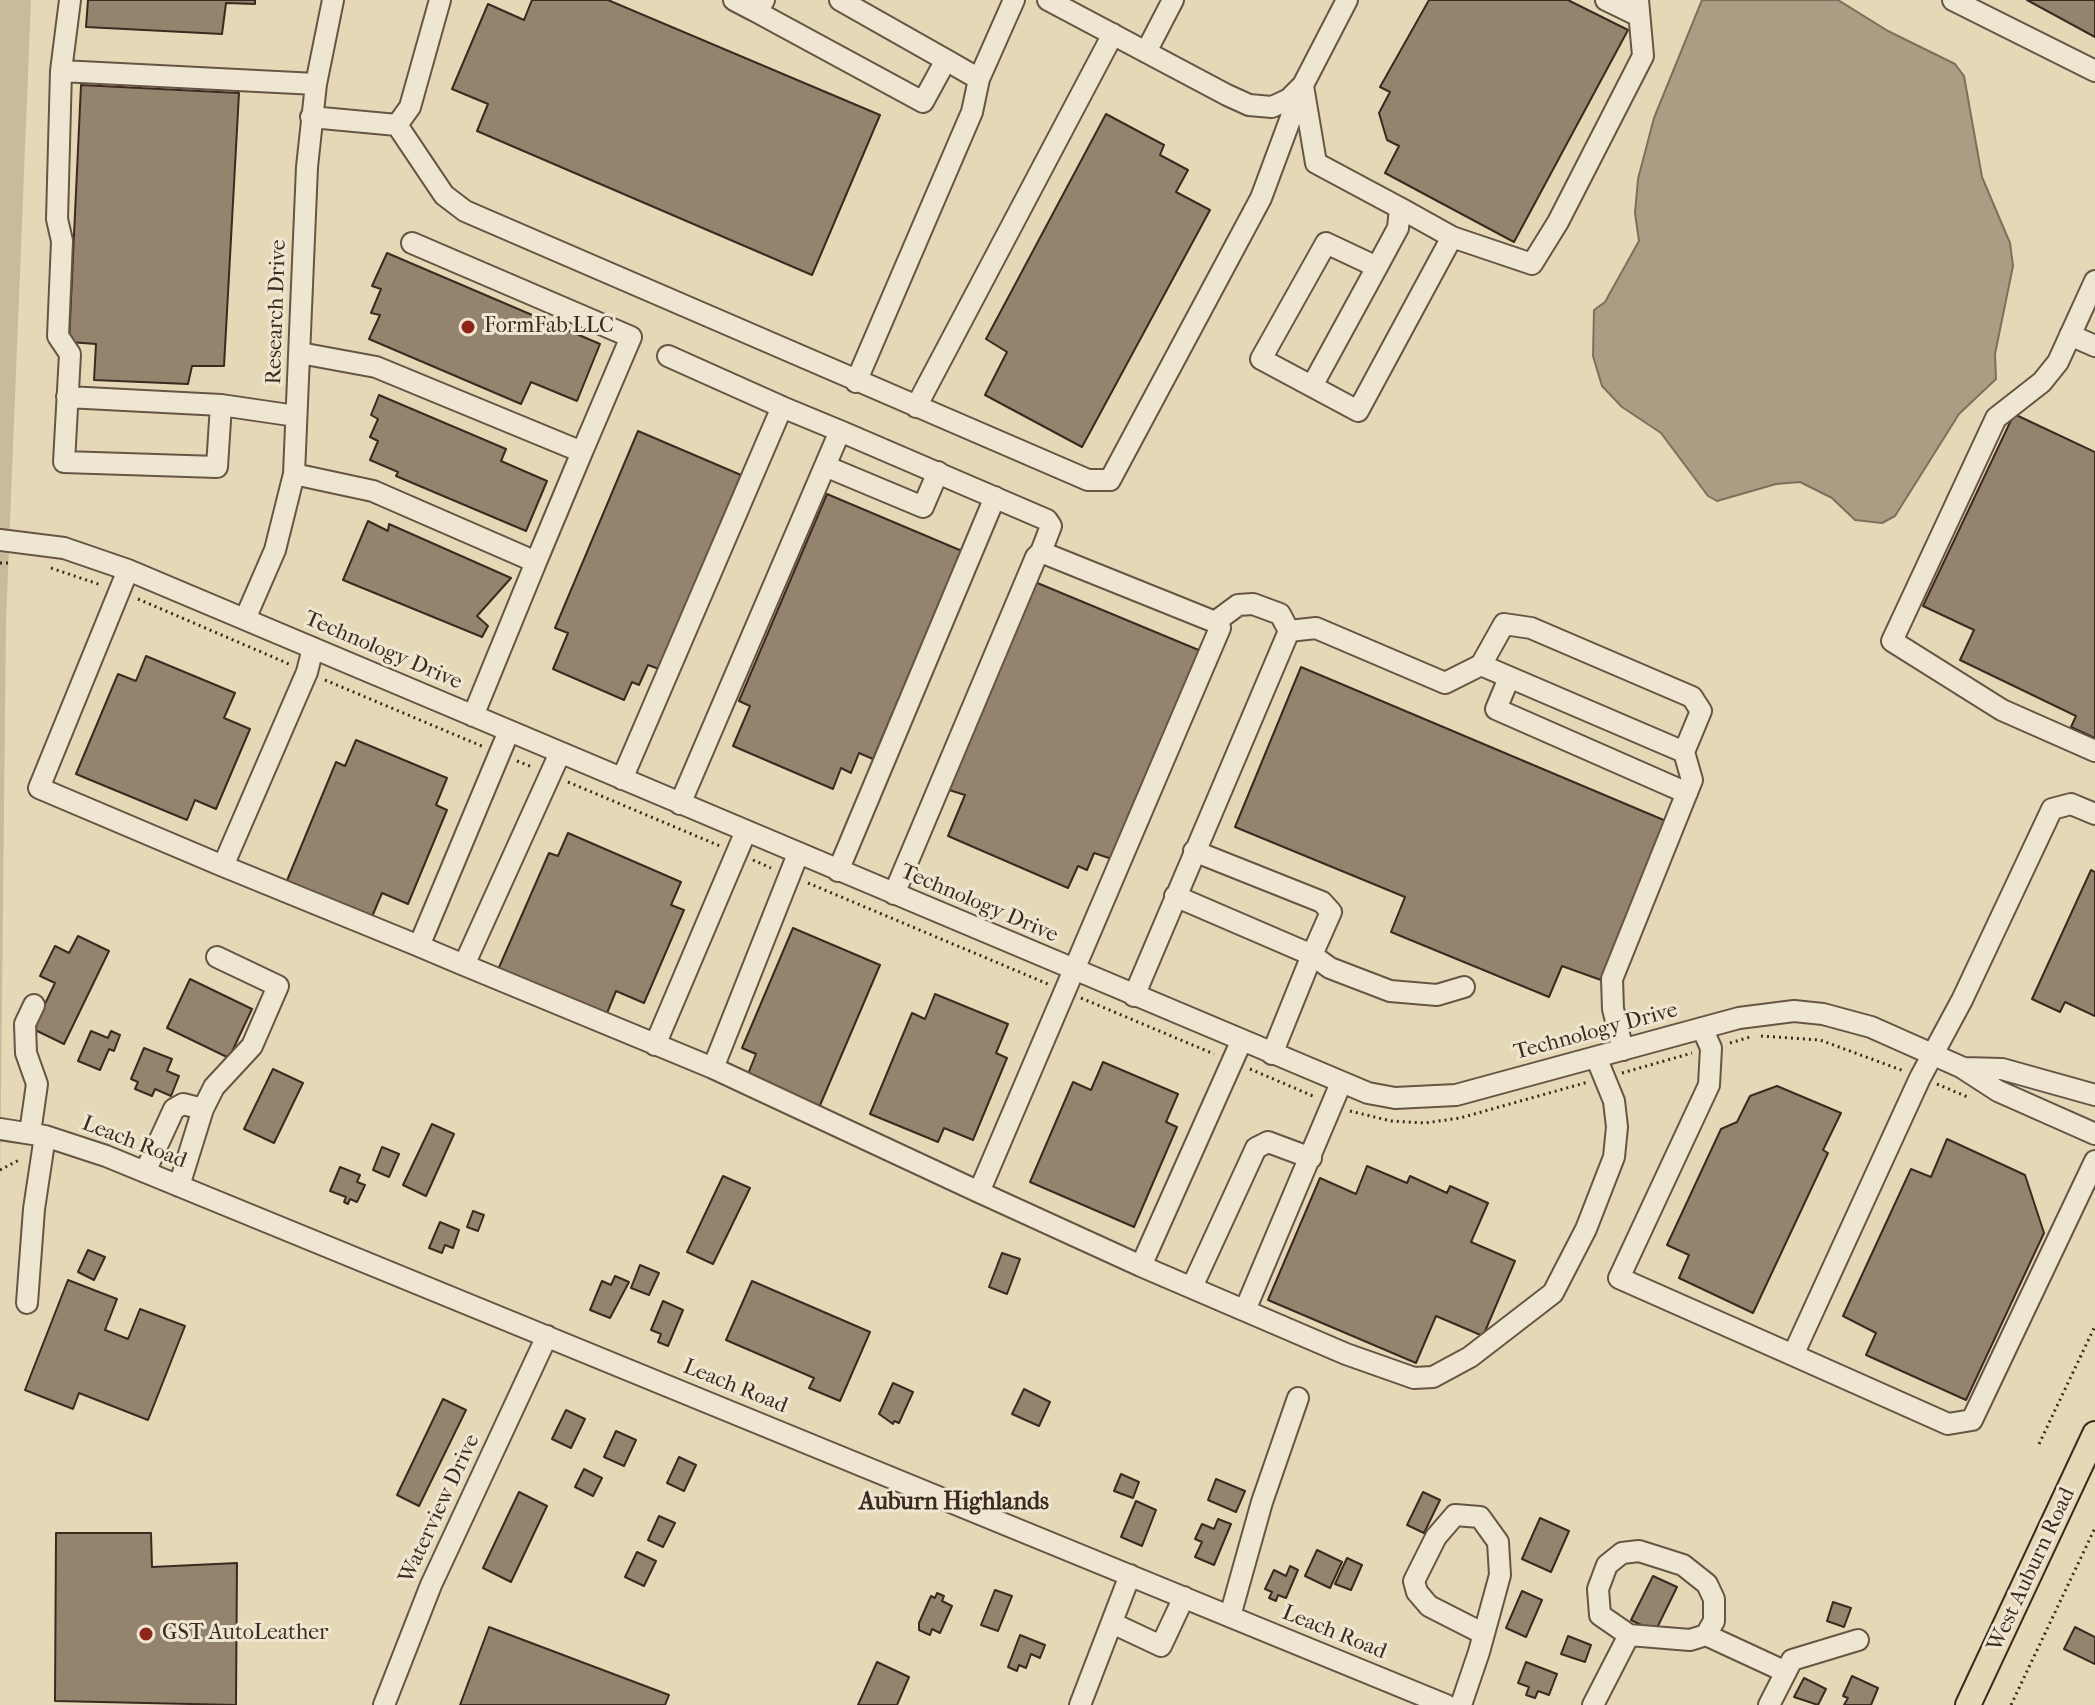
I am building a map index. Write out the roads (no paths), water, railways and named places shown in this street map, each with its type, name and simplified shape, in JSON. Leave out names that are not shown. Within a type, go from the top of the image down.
[{"type":"main road","name":"West Auburn Road","points":[[1968,1705],[2095,1434]]},
{"type":"street","points":[[70,0],[61,71],[57,219],[62,241],[58,336],[70,354],[64,462],[217,467],[221,405]]},
{"type":"street","name":"Research Drive","points":[[245,619],[275,550],[294,474],[311,117],[333,0]]},
{"type":"street","points":[[397,125],[410,107],[440,0]]},
{"type":"street","points":[[734,0],[761,6],[923,102],[946,60]]},
{"type":"street","points":[[840,0],[979,79]]},
{"type":"street","points":[[856,382],[972,112],[979,79],[1014,0]]},
{"type":"street","points":[[1048,0],[1249,105],[1272,107],[1289,99],[1303,85]]},
{"type":"street","points":[[1146,52],[1173,0]]},
{"type":"street","points":[[397,125],[444,195],[465,211],[1088,480],[1110,480],[1261,198],[1303,85],[1347,0]]},
{"type":"street","points":[[1303,85],[1316,163],[1452,237],[1532,264],[1558,222],[1643,56],[1639,8],[1606,0]]},
{"type":"street","points":[[1953,0],[2095,71]]},
{"type":"street","points":[[916,407],[1113,34]]},
{"type":"street","points":[[61,71],[316,84]]},
{"type":"street","points":[[311,117],[397,125]]},
{"type":"street","points":[[1312,386],[1398,228],[1400,208]]},
{"type":"street","points":[[1377,267],[1326,243],[1261,359],[1358,411],[1452,237]]},
{"type":"street","points":[[412,243],[631,337],[473,716]]},
{"type":"street","points":[[2095,281],[2058,362],[2042,382],[1996,418],[1892,641],[2002,710],[2095,751]]},
{"type":"street","points":[[2070,335],[2095,346]]},
{"type":"street","points":[[300,353],[376,367],[582,452]]},
{"type":"street","points":[[668,356],[1047,520],[1051,526],[894,894]]},
{"type":"street","points":[[67,397],[221,405],[296,416]]},
{"type":"street","points":[[622,779],[782,407]]},
{"type":"street","points":[[680,804],[840,431]]},
{"type":"street","points":[[825,466],[923,507],[938,472]]},
{"type":"street","points":[[294,474],[373,491],[536,562]]},
{"type":"street","points":[[838,871],[995,497]]},
{"type":"street","name":"Technology Drive","points":[[0,540],[64,548],[128,570],[1341,1083],[1395,1098],[1456,1095],[1702,1028],[1769,1013],[1823,1014],[1871,1027],[1961,1067],[1998,1091],[2095,1134]]},
{"type":"street","points":[[979,1192],[1220,628],[1215,622],[1041,552]]},
{"type":"street","points":[[128,570],[39,788],[713,1068],[1141,1266],[1346,1354],[1414,1378],[1433,1377],[1470,1357],[1553,1293],[1586,1229],[1614,1157],[1617,1127],[1607,1077],[1596,1057]]},
{"type":"street","points":[[1215,622],[1238,605],[1253,604],[1280,614],[1289,631]]},
{"type":"street","points":[[1289,631],[1316,628],[1445,683],[1481,665],[1504,624],[1531,628],[1692,697],[1701,711],[1684,752],[1692,780],[1612,979],[1613,1009],[1623,1050]]},
{"type":"street","points":[[1134,996],[1289,631]]},
{"type":"street","points":[[223,866],[307,672],[313,648]]},
{"type":"street","points":[[1481,665],[1684,752]]},
{"type":"street","points":[[1509,678],[1496,709],[1687,793]]},
{"type":"street","points":[[419,946],[509,731]]},
{"type":"street","points":[[464,965],[560,753]]},
{"type":"street","points":[[1793,1355],[1920,1078],[2052,809],[2071,804],[2095,814]]},
{"type":"street","points":[[655,1045],[746,831]]},
{"type":"street","points":[[1194,851],[1322,902],[1331,912],[1272,1054]]},
{"type":"street","points":[[713,1068],[798,854]]},
{"type":"street","points":[[1175,896],[1312,955],[1330,968],[1390,991],[1437,995],[1464,987]]},
{"type":"street","points":[[179,1186],[203,1109],[214,1087],[252,1046],[278,986],[217,957]]},
{"type":"street","points":[[27,1303],[38,1134],[37,1084],[26,1053],[25,1024],[34,1005]]},
{"type":"street","points":[[1702,1028],[1711,1048],[1709,1085],[1619,1278],[1948,1424],[1972,1420],[2095,1161]]},
{"type":"street","points":[[1141,1266],[1241,1042]]},
{"type":"street","name":"Technology Drive","points":[[1961,1067],[2002,1069],[2095,1095]]},
{"type":"street","points":[[1245,1310],[1335,1105],[1341,1083]]},
{"type":"street","points":[[145,1172],[162,1127],[174,1109],[183,1104],[203,1109]]},
{"type":"street","name":"Leach Road","points":[[0,1129],[38,1134],[145,1172],[1446,1705]]},
{"type":"street","points":[[1192,1287],[1256,1148],[1268,1142],[1311,1158]]},
{"type":"street","name":"Waterview Drive","points":[[384,1705],[431,1585],[547,1336]]},
{"type":"street","points":[[1230,1616],[1262,1502],[1298,1398]]},
{"type":"street","points":[[1461,1705],[1484,1634],[1500,1575],[1498,1542],[1480,1517],[1455,1515],[1436,1537],[1414,1581],[1417,1592],[1429,1606],[1484,1634]]},
{"type":"street","points":[[1706,1635],[1714,1621],[1714,1599],[1707,1584],[1683,1565],[1639,1551],[1622,1553],[1607,1565],[1598,1589],[1600,1615],[1629,1635],[1690,1640],[1706,1635],[1786,1672]]},
{"type":"street","points":[[1080,1705],[1130,1575]]},
{"type":"street","points":[[1112,1623],[1161,1646],[1184,1597]]},
{"type":"street","points":[[1593,1705],[1629,1635]]},
{"type":"street","points":[[1769,1705],[1792,1660],[1858,1640]]},
{"type":"place","name":"FormFab LLC","points":[[468,327]]},
{"type":"place","name":"GST AutoLeather","points":[[146,1634]]},
{"type":"district","name":"Auburn Highlands","points":[[954,1503]]}]
